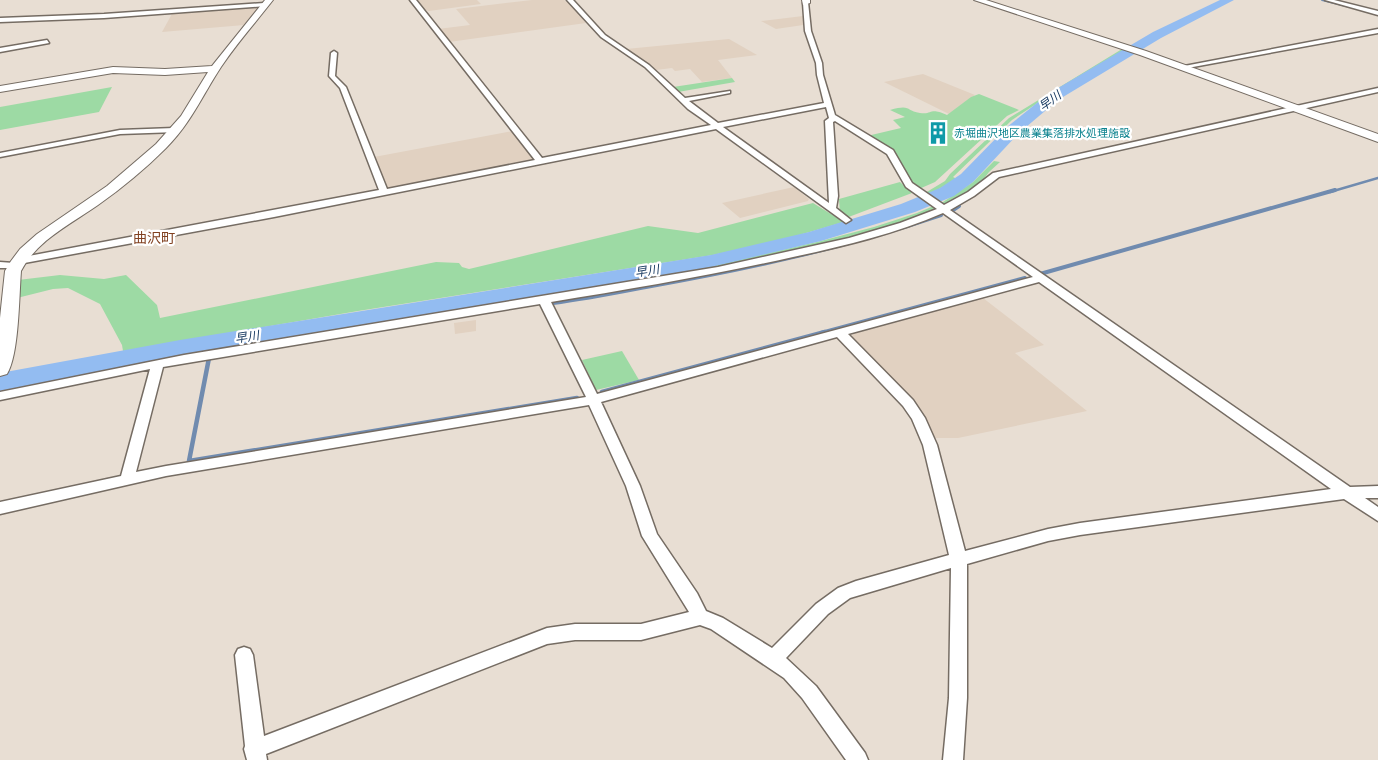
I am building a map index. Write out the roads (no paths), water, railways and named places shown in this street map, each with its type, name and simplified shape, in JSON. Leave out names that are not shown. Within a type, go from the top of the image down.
[{"type":"street","points":[[413,0],[539,160]]},
{"type":"street","points":[[570,0],[589,23],[603,36],[647,66],[683,100],[846,220]]},
{"type":"street","points":[[978,0],[1126,47],[1378,138]]},
{"type":"street","points":[[1328,0],[1378,13]]},
{"type":"street","points":[[806,2],[808,31],[819,62],[828,104],[834,118],[890,152],[905,181],[921,195],[1378,515]]},
{"type":"street","points":[[0,20],[91,17],[266,3]]},
{"type":"street","points":[[0,370],[6,344],[10,288],[17,264],[46,234],[82,210],[141,164],[190,114],[215,69],[239,35],[266,3]]},
{"type":"street","points":[[1182,67],[1378,30]]},
{"type":"street","points":[[0,50],[47,42]]},
{"type":"street","points":[[334,53],[332,76],[343,87],[384,192]]},
{"type":"street","points":[[0,89],[112,70],[165,72],[215,69]]},
{"type":"street","points":[[0,396],[89,376],[710,272],[820,248],[879,232],[941,208],[973,193],[987,178],[996,175],[1378,90]]},
{"type":"street","points":[[683,100],[728,92]]},
{"type":"street","points":[[0,265],[17,264],[828,104]]},
{"type":"street","points":[[831,209],[834,196],[829,121],[834,118]]},
{"type":"street","points":[[0,155],[120,132],[174,130]]},
{"type":"street","points":[[0,508],[166,471],[594,399],[1041,278]]},
{"type":"street","points":[[544,300],[594,399],[633,486],[650,536],[691,598],[700,617]]},
{"type":"street","points":[[840,333],[908,403],[918,418],[930,445],[960,571],[958,698],[953,760]]},
{"type":"street","points":[[127,479],[157,365]]},
{"type":"street","points":[[774,659],[832,600],[844,592],[958,560],[1080,529],[1347,494],[1378,492]]},
{"type":"street","points":[[244,655],[255,754],[547,636],[575,632],[641,632],[700,617],[717,623],[774,659],[790,672],[809,692],[858,760]]},
{"type":"waterway","name":"早川","points":[[0,382],[180,348],[711,261],[814,237],[908,208],[947,192],[967,178],[1013,130],[1053,97],[1157,35],[1229,0]]},
{"type":"waterway","points":[[1322,0],[1350,7]]},
{"type":"waterway","points":[[1330,192],[1378,178]]},
{"type":"waterway","points":[[1040,274],[1335,190]]},
{"type":"waterway","points":[[953,210],[959,206]]},
{"type":"waterway","points":[[553,303],[611,294],[758,265],[832,248],[941,215]]},
{"type":"waterway","points":[[821,333],[1025,278]]},
{"type":"waterway","points":[[602,392],[825,332]]},
{"type":"waterway","name":"早川","points":[[180,348],[180,353]]},
{"type":"waterway","points":[[209,358],[189,461],[577,398]]},
{"type":"place","name":"赤堀曲沢地区農業集落排水処理施設","points":[[938,133]]},
{"type":"district","name":"曲沢町","points":[[154,238]]}]
